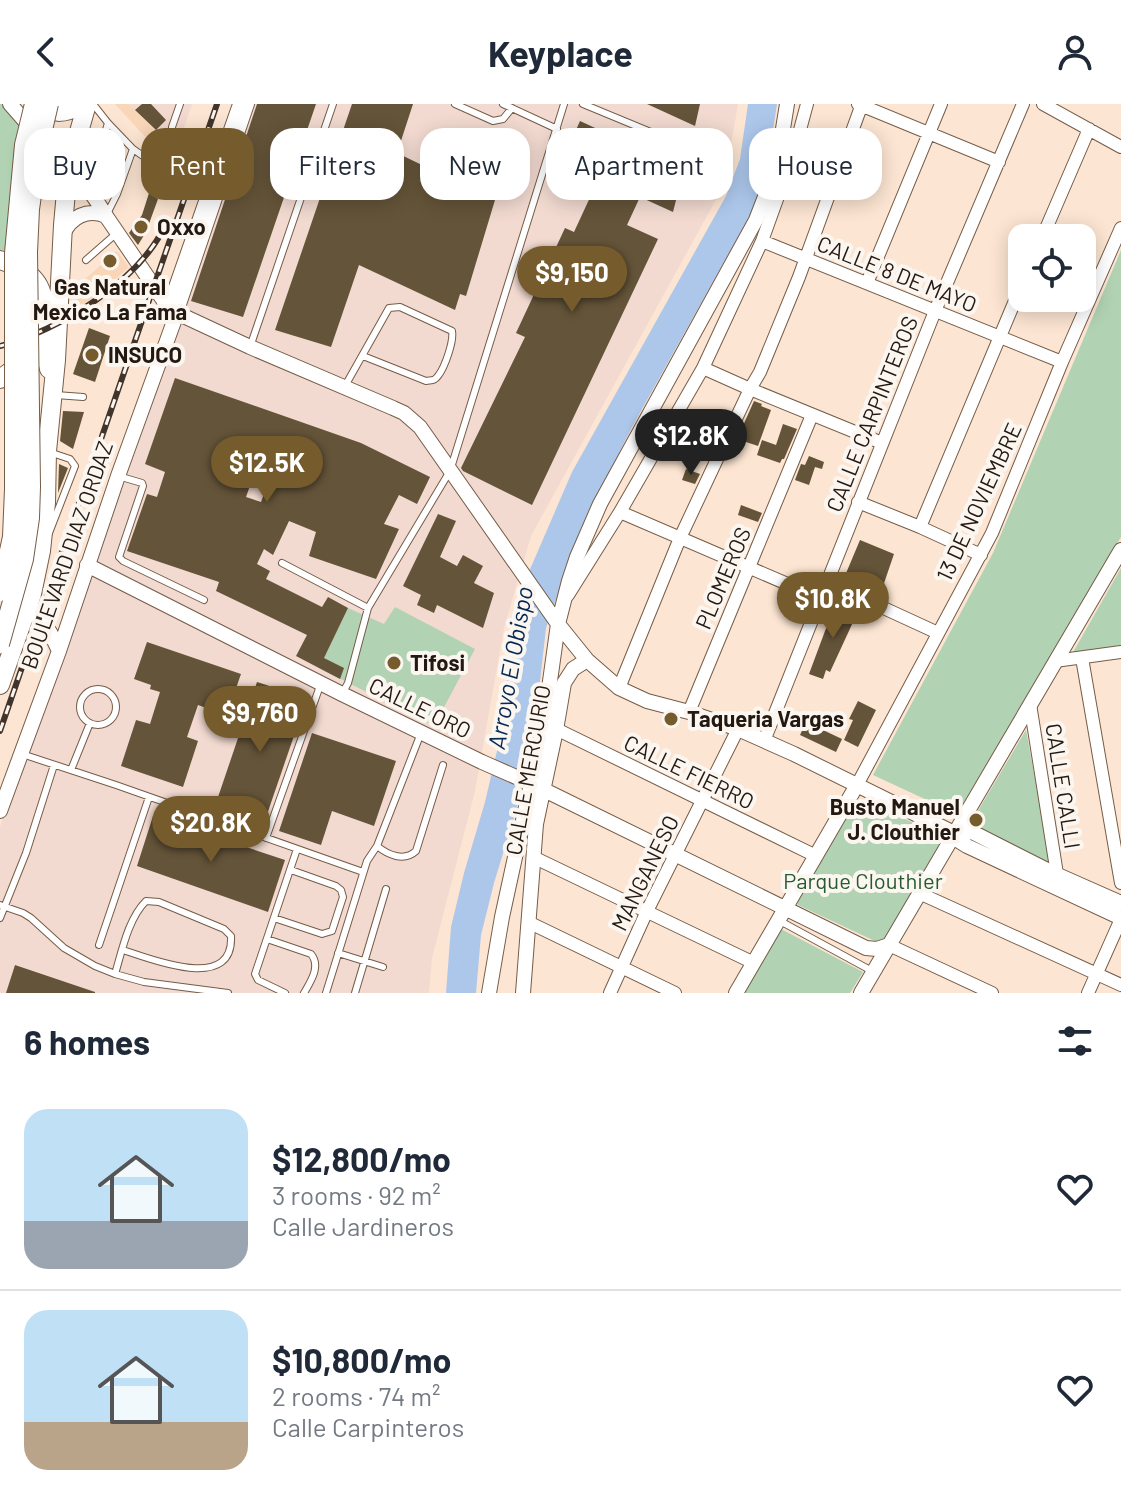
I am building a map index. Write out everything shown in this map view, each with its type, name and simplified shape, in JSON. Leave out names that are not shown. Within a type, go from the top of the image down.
[{"type":"main road","points":[[0,592],[12,537],[14,253],[24,145],[34,104],[58,113],[88,104]]},
{"type":"main road","points":[[0,644],[24,559],[30,518],[28,252],[30,209],[49,104]]},
{"type":"main road","points":[[81,128],[88,104]]},
{"type":"main road","points":[[0,685],[32,594],[41,551],[65,200]]},
{"type":"main road","points":[[0,260],[30,274],[41,288],[45,355],[53,392]]},
{"type":"main road","points":[[0,379],[11,371],[27,368],[42,375],[53,392]]},
{"type":"street","points":[[10,104],[31,128]]},
{"type":"street","points":[[88,104],[76,167],[105,215]]},
{"type":"street","points":[[172,310],[239,104]]},
{"type":"street","points":[[172,310],[248,104]]},
{"type":"street","points":[[554,607],[600,504],[756,220],[777,166],[787,104]]},
{"type":"street","points":[[554,607],[620,512],[703,368],[762,241],[794,152],[807,104]]},
{"type":"street","points":[[619,688],[680,538],[760,372],[799,277],[860,104],[999,162]]},
{"type":"street","points":[[867,283],[941,104]]},
{"type":"street","name":"CALLE CARPINTEROS","points":[[764,741],[935,311],[1023,104]]},
{"type":"street","points":[[1043,104],[1121,147]]},
{"type":"street","points":[[1048,224],[1089,129]]},
{"type":"street","points":[[93,200],[172,310],[404,413],[420,427],[510,556],[554,607],[558,624],[550,727]]},
{"type":"street","points":[[62,235],[67,225],[85,213],[105,215]]},
{"type":"street","name":"13 DE NOVIEMBRE","points":[[857,785],[981,555],[1121,228]]},
{"type":"street","name":"CALLE 8 DE MAYO","points":[[762,241],[1062,362]]},
{"type":"street","name":"BOULEVARD DIAZ ORDAZ","points":[[0,811],[59,651],[172,310]]},
{"type":"street","points":[[920,527],[1010,312]]},
{"type":"street","points":[[703,368],[882,443]]},
{"type":"street","name":"PLOMEROS","points":[[689,712],[812,415]]},
{"type":"street","points":[[858,502],[981,555]]},
{"type":"street","points":[[620,512],[820,598]]},
{"type":"street","points":[[861,993],[1121,550]]},
{"type":"street","name":"CALLE ORO","points":[[87,565],[342,694],[675,856],[782,914],[866,948]]},
{"type":"street","points":[[827,582],[938,633]]},
{"type":"street","points":[[32,594],[31,610],[56,640],[59,651]]},
{"type":"street","points":[[43,621],[63,615],[77,598]]},
{"type":"street","points":[[558,624],[587,660],[619,688],[647,701],[738,729],[954,833],[967,846],[1121,918],[1088,993]]},
{"type":"street","points":[[1055,661],[1121,652]]},
{"type":"street","points":[[1082,658],[1121,883]]},
{"type":"street","name":"CALLE MERCURIO","points":[[526,992],[533,857],[529,823],[533,785],[564,683],[573,669],[587,660]]},
{"type":"street","name":"CALLE CALLI","points":[[1030,704],[1057,874]]},
{"type":"street","name":"CALLE FIERRO","points":[[550,727],[816,856]]},
{"type":"street","name":"MANGANESO","points":[[610,993],[647,911],[738,729]]},
{"type":"street","points":[[736,993],[857,785]]},
{"type":"street","points":[[489,993],[502,917],[529,823]]},
{"type":"street","points":[[954,833],[974,833],[1121,903]]},
{"type":"street","points":[[533,857],[754,963]]},
{"type":"street","points":[[919,893],[1121,985]]},
{"type":"street","points":[[528,922],[675,993]]},
{"type":"street","points":[[866,948],[877,949],[889,945],[992,993]]},
{"type":"street","points":[[866,948],[873,959],[871,974]]},
{"type":"lane","points":[[88,104],[141,155]]},
{"type":"lane","points":[[172,127],[180,104]]},
{"type":"lane","points":[[250,347],[333,104]]},
{"type":"lane","points":[[455,104],[493,121],[503,119],[512,108]]},
{"type":"lane","points":[[503,104],[555,128]]},
{"type":"lane","points":[[557,128],[564,104]]},
{"type":"lane","points":[[583,104],[641,128]]},
{"type":"lane","points":[[107,128],[108,123]]},
{"type":"lane","points":[[125,172],[133,149]]},
{"type":"lane","points":[[342,694],[348,683],[368,608],[450,471],[546,164]]},
{"type":"lane","points":[[105,215],[114,200]]},
{"type":"lane","points":[[86,260],[118,232]]},
{"type":"lane","points":[[344,387],[389,308],[400,307],[452,331],[454,339],[434,380],[426,381],[363,356]]},
{"type":"lane","points":[[53,392],[83,397]]},
{"type":"lane","points":[[41,551],[75,470],[74,462],[70,459],[47,451]]},
{"type":"lane","points":[[118,476],[142,483],[143,486],[119,557],[204,600]]},
{"type":"lane","points":[[282,563],[368,608]]},
{"type":"lane","points":[[266,838],[321,683]]},
{"type":"lane","points":[[95,690],[106,692],[114,699],[114,715],[100,725],[90,723],[82,715],[82,699],[95,690]]},
{"type":"lane","points":[[71,770],[90,723]]},
{"type":"lane","points":[[326,993],[367,861],[377,846],[421,733]]},
{"type":"lane","points":[[20,754],[363,872]]},
{"type":"lane","points":[[0,918],[2,905],[26,853],[54,765]]},
{"type":"lane","points":[[377,846],[391,855],[403,857],[409,857],[416,851],[443,765]]},
{"type":"lane","points":[[99,945],[149,797]]},
{"type":"lane","points":[[285,993],[255,976],[297,849]]},
{"type":"lane","points":[[274,918],[322,934],[330,932],[335,922],[343,897],[340,888],[291,870]]},
{"type":"lane","points":[[355,993],[386,889]]},
{"type":"lane","points":[[115,974],[130,927],[141,905],[150,901],[224,929],[231,936],[222,963],[210,968],[169,964],[123,950]]},
{"type":"lane","points":[[2,905],[31,918],[64,948],[115,974],[176,990],[228,993]]},
{"type":"lane","points":[[782,914],[871,974]]},
{"type":"lane","points":[[267,939],[311,954],[316,968],[304,993]]},
{"type":"lane","points":[[338,953],[383,967]]},
{"type":"shaded area","points":[[115,104],[129,104],[153,128],[141,128],[141,132]]},
{"type":"shaded area","points":[[129,104],[192,104],[184,128],[154,128]]},
{"type":"shaded area","points":[[253,104],[738,104],[733,133],[733,128],[546,128],[546,200],[716,200],[531,536],[504,628],[475,791],[432,958],[429,993],[0,993],[0,827],[219,200],[254,200],[254,128],[245,128]]},
{"type":"shaded area","points":[[117,251],[129,267],[94,298],[72,310],[75,288]]},
{"type":"green space","points":[[0,104],[21,124],[7,250],[0,250]]},
{"type":"green space","points":[[1121,250],[1121,537],[957,814],[873,775],[993,553]]},
{"type":"green space","points":[[1121,568],[1121,645],[1072,654]]},
{"type":"green space","name":"Tifosi","points":[[395,607],[475,649],[434,726],[319,668],[348,608],[384,624]]},
{"type":"green space","points":[[1026,730],[1051,865],[969,826]]},
{"type":"green space","name":"Parque Clouthier","points":[[861,799],[940,835],[941,841],[885,941],[877,942],[798,905],[796,899],[854,801]]},
{"type":"green space","name":"Parque Clouthier","points":[[781,929],[863,972],[850,993],[744,993]]},
{"type":"water","name":"Arroyo El Obispo","points":[[748,104],[777,104],[773,128],[749,128],[749,200],[756,200],[753,210],[632,427],[578,536],[546,628],[527,765],[481,935],[476,993],[446,993],[451,927],[497,751],[522,588],[572,472],[724,200],[733,200],[733,178],[740,159]]},
{"type":"building","points":[[142,104],[151,104],[166,120],[154,128],[135,110]]},
{"type":"building","points":[[257,104],[316,104],[308,128],[270,128],[270,200],[283,200],[243,317],[191,301],[225,200],[254,200],[254,128],[249,128]]},
{"type":"building","points":[[352,104],[413,104],[404,132],[404,128],[344,128]]},
{"type":"building","points":[[647,104],[700,104],[695,126]]},
{"type":"building","points":[[580,121],[595,128],[577,128]]},
{"type":"building","points":[[404,156],[420,164],[420,200],[495,200],[466,296],[460,294],[455,310],[359,265],[331,347],[275,330],[319,200],[404,200]]},
{"type":"building","points":[[147,200],[158,200],[138,245],[129,233],[142,215]]},
{"type":"building","points":[[589,200],[639,200],[627,225],[658,239],[532,505],[461,468],[525,337],[516,333],[565,228],[574,232]]},
{"type":"building","points":[[647,200],[676,200],[673,212]]},
{"type":"building","name":"INSUCO","points":[[89,328],[110,336],[95,382],[73,374]]},
{"type":"building","points":[[175,378],[361,443],[430,477],[417,504],[399,495],[384,524],[399,529],[376,579],[309,556],[316,532],[289,521],[273,555],[264,549],[257,564],[270,571],[266,579],[322,607],[328,597],[348,608],[324,658],[344,668],[340,679],[296,656],[307,635],[216,591],[219,582],[127,551],[147,494],[157,497],[165,472],[145,464]],"holes":[[[252,480],[267,485],[261,502],[246,497]]]},
{"type":"building","points":[[754,401],[771,410],[758,446],[737,439]]},
{"type":"building","points":[[63,411],[84,412],[73,449],[60,441]]},
{"type":"building","points":[[686,415],[693,418],[683,441],[674,438]]},
{"type":"building","points":[[783,424],[797,429],[784,459],[780,463],[757,455],[762,440],[776,445]]},
{"type":"building","points":[[809,456],[824,462],[822,469],[815,467],[809,485],[795,480],[801,464],[805,465]]},
{"type":"building","points":[[59,464],[68,468],[58,493]]},
{"type":"building","points":[[686,469],[700,474],[695,484],[682,480]]},
{"type":"building","points":[[741,505],[762,513],[758,522],[738,515]]},
{"type":"building","points":[[438,514],[456,521],[440,557],[457,566],[463,555],[483,566],[474,583],[494,593],[483,628],[437,605],[434,613],[417,605],[421,595],[403,586]]},
{"type":"building","points":[[860,540],[894,554],[881,592],[844,578]]},
{"type":"building","points":[[840,598],[853,604],[847,617],[854,620],[830,672],[826,670],[823,679],[809,674]]},
{"type":"building","points":[[147,642],[241,674],[228,711],[198,705],[187,737],[198,741],[183,787],[121,766],[136,720],[150,724],[160,692],[134,679]]},
{"type":"building","points":[[257,682],[307,698],[263,826],[214,809]]},
{"type":"building","points":[[858,701],[876,710],[858,747],[844,740]]},
{"type":"building","points":[[806,722],[842,739],[836,752],[800,735]]},
{"type":"building","points":[[312,733],[396,761],[374,826],[332,811],[321,845],[279,831]]},
{"type":"building","points":[[153,816],[285,860],[268,912],[137,866]]},
{"type":"building","points":[[15,965],[95,992],[95,993],[6,993]]},
{"type":"railway","points":[[0,731],[217,104]]},
{"type":"railway","points":[[0,346],[47,328],[96,300],[138,264],[166,223]]},
{"type":"place","name":"Oxxo","points":[[141,227]]},
{"type":"place","name":"Gas Natural Mexico La Fama","points":[[110,261]]},
{"type":"place","name":"INSUCO","points":[[92,355]]},
{"type":"place","name":"Tifosi","points":[[394,663]]},
{"type":"place","name":"Taqueria Vargas","points":[[671,719]]},
{"type":"place","name":"Busto Manuel J. Clouthier","points":[[976,820]]}]
